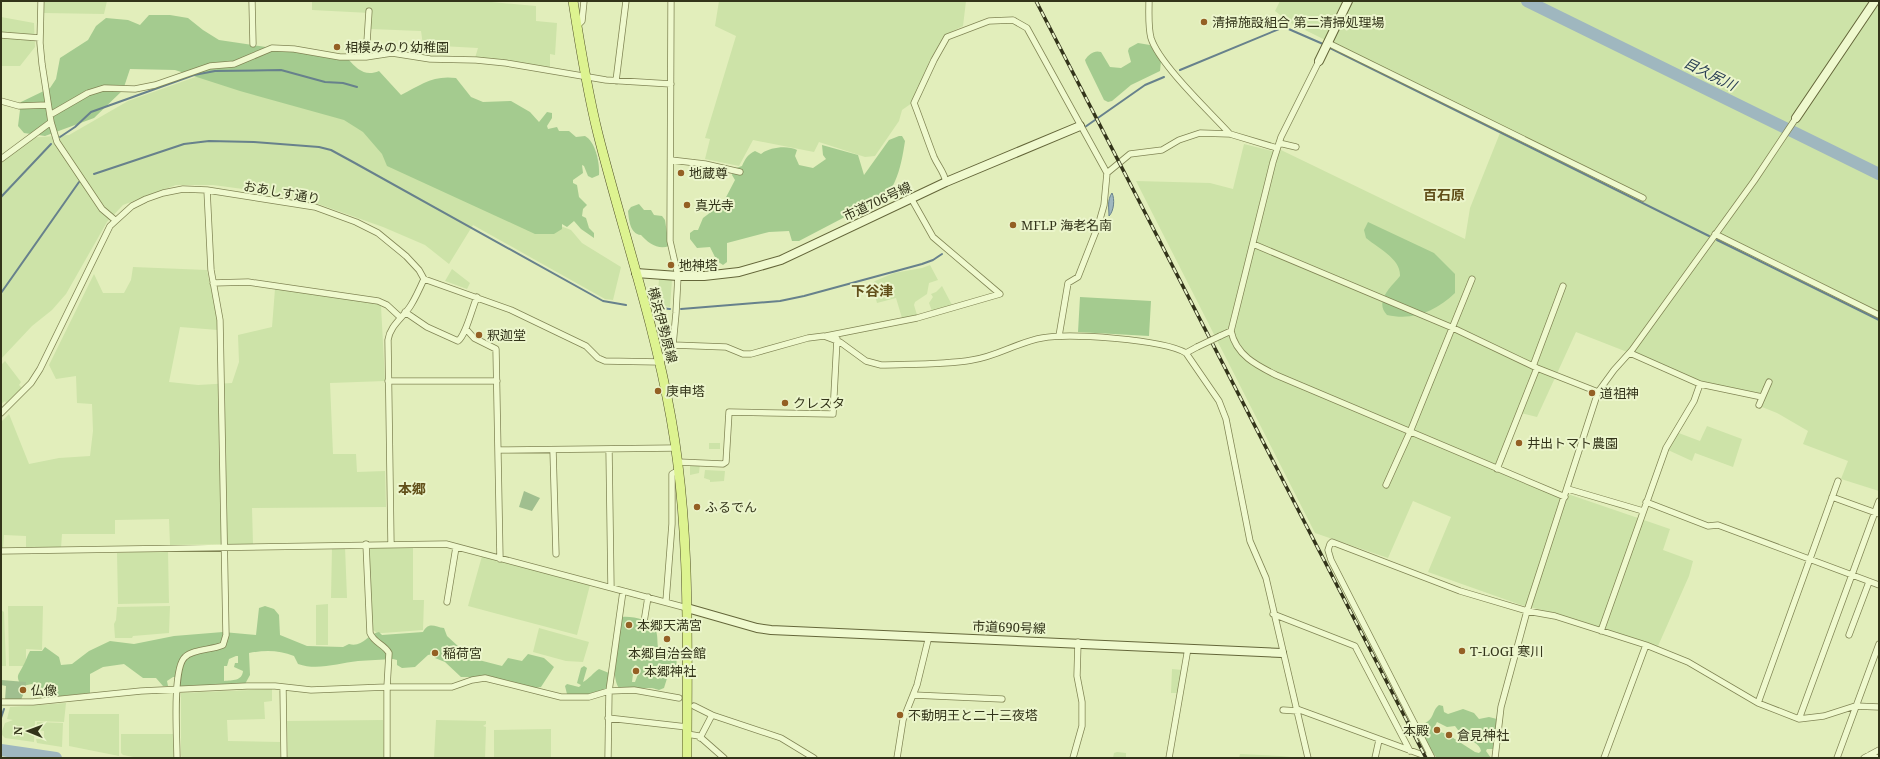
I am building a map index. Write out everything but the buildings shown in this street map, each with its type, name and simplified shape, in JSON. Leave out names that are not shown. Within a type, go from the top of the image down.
[{"type":"main road","name":"横浜伊勢原線","points":[[573,1],[585,77],[598,134],[660,362],[676,448],[684,506],[687,608],[687,758]]},
{"type":"street","points":[[41,1],[40,38],[48,105],[57,142],[102,209],[115,220]]},
{"type":"street","points":[[252,1],[252,44]]},
{"type":"street","points":[[577,26],[582,22],[584,1]]},
{"type":"street","points":[[616,81],[626,1]]},
{"type":"street","points":[[392,544],[388,381],[389,334],[402,314],[411,306],[424,279],[511,310],[586,346],[598,358],[605,361],[660,362],[673,345],[678,276],[670,241],[671,1]]},
{"type":"street","points":[[1149,1],[1150,27],[1155,47],[1171,69],[1230,134]]},
{"type":"street","points":[[1348,1],[1278,146],[1231,331],[1236,347],[1246,358],[1259,367],[1565,497]]},
{"type":"street","points":[[1495,758],[1501,707],[1527,611],[1568,489],[1598,392],[1614,370],[1630,353],[1782,141],[1875,1]]},
{"type":"street","points":[[366,57],[369,11]]},
{"type":"street","points":[[946,182],[943,171],[936,161],[928,142],[914,103],[934,60],[947,38],[989,21],[1013,20],[1027,28],[1107,173],[1104,205],[1098,226],[1078,277],[1068,283],[1059,336]]},
{"type":"street","points":[[1,35],[40,38]]},
{"type":"street","points":[[1328,43],[1643,198]]},
{"type":"street","points":[[50,114],[88,93],[104,88],[135,89],[156,85],[210,66],[234,64],[272,48],[294,49],[340,57],[366,57],[392,53],[430,59],[476,60],[506,63],[616,81],[671,84]]},
{"type":"street","points":[[1,101],[19,106],[48,105]]},
{"type":"street","points":[[1,159],[51,122]]},
{"type":"street","name":"市道706号線","points":[[636,272],[678,276],[704,276],[739,272],[781,260],[946,182],[1080,126]]},
{"type":"street","points":[[1107,173],[1130,154],[1162,150],[1179,140],[1200,134],[1230,134],[1278,146],[1296,147]]},
{"type":"street","points":[[671,160],[705,164],[740,172]]},
{"type":"street","name":"おあしす通り","points":[[1,413],[31,383],[40,369],[68,314],[101,242],[115,220],[132,206],[146,199],[183,189],[207,190],[314,207],[356,222],[389,241],[419,270],[424,279]]},
{"type":"street","points":[[177,758],[176,689],[182,660],[189,654],[223,645],[226,640],[220,320],[213,283],[207,190]]},
{"type":"street","points":[[673,345],[726,347],[743,354],[751,354],[808,338],[917,318],[1000,294],[933,237],[911,198]]},
{"type":"street","points":[[1715,234],[1879,315]]},
{"type":"street","points":[[1253,244],[1453,328],[1535,367],[1598,392]]},
{"type":"street","points":[[1386,485],[1410,432],[1472,279]]},
{"type":"street","points":[[213,283],[248,282],[378,300],[427,327],[458,341],[462,338],[477,297]]},
{"type":"street","points":[[1497,469],[1535,367],[1562,286]]},
{"type":"street","points":[[466,328],[474,338],[496,350],[500,559]]},
{"type":"street","points":[[1186,353],[1231,331]]},
{"type":"street","points":[[824,336],[836,340],[866,362],[881,365],[973,360],[1037,339],[1059,336],[1146,342],[1174,348],[1186,353],[1219,401],[1226,419],[1250,541],[1266,578],[1282,653],[1308,758]]},
{"type":"street","points":[[666,601],[672,524],[672,474],[678,466],[723,464],[726,462],[729,412],[833,414],[836,340]]},
{"type":"street","points":[[1630,353],[1700,384],[1762,397]]},
{"type":"street","points":[[388,381],[497,381]]},
{"type":"street","points":[[1759,405],[1769,382]]},
{"type":"street","points":[[1601,631],[1666,448],[1694,400],[1700,384]]},
{"type":"street","points":[[499,450],[676,448]]},
{"type":"street","points":[[609,449],[611,587]]},
{"type":"street","points":[[554,450],[556,554]]},
{"type":"street","points":[[1758,703],[1838,481]]},
{"type":"street","points":[[1568,489],[1643,511]]},
{"type":"street","points":[[1832,497],[1877,514]]},
{"type":"street","points":[[1799,719],[1851,575],[1877,514],[1879,501]]},
{"type":"street","points":[[1646,502],[1708,526],[1718,525],[1879,585]]},
{"type":"street","points":[[1432,758],[1331,560],[1328,550],[1330,544],[1335,542],[1339,543],[1460,591],[1527,611],[1555,616],[1646,645],[1688,662],[1758,703],[1799,719],[1824,716],[1855,706],[1879,707]]},
{"type":"street","points":[[366,544],[370,633],[373,640],[387,649],[389,656],[387,687],[387,758]]},
{"type":"street","points":[[1,551],[366,544],[446,544],[666,601],[687,608]]},
{"type":"street","points":[[447,602],[456,547]]},
{"type":"street","points":[[1848,635],[1869,582]]},
{"type":"street","points":[[608,758],[609,691],[623,590]]},
{"type":"street","points":[[644,622],[648,597]]},
{"type":"street","name":"市道690号線","points":[[687,608],[757,628],[771,630],[1078,642],[1282,653]]},
{"type":"street","points":[[1273,614],[1355,646],[1410,751]]},
{"type":"street","points":[[897,758],[903,720],[918,685],[929,636]]},
{"type":"street","points":[[1073,758],[1082,726],[1082,702],[1077,676],[1078,642]]},
{"type":"street","points":[[1837,758],[1879,644]]},
{"type":"street","points":[[1604,758],[1646,645]]},
{"type":"street","points":[[1169,758],[1188,648]]},
{"type":"street","points":[[1,702],[33,702],[176,689],[257,686],[311,690],[387,687],[452,687],[472,680],[485,678],[561,697],[589,697],[609,691],[634,690],[679,698]]},
{"type":"street","points":[[283,687],[284,758]]},
{"type":"street","points":[[913,695],[1002,699]]},
{"type":"street","points":[[694,706],[712,715],[781,738],[814,758]]},
{"type":"street","points":[[1283,710],[1297,710],[1432,758]]},
{"type":"street","points":[[700,738],[712,715]]},
{"type":"street","points":[[608,718],[687,731],[700,738],[724,758]]},
{"type":"street","points":[[1376,758],[1379,740]]},
{"type":"street","points":[[1864,758],[1879,750]]},
{"type":"street","points":[[1870,755],[1878,758]]},
{"type":"green space","points":[[44,1],[107,1],[104,14],[44,13]]},
{"type":"green space","points":[[312,1],[481,1],[536,6],[536,21],[557,23],[555,55],[550,54],[550,67],[475,58],[478,48],[423,45],[421,31],[370,29],[370,13],[312,10]]},
{"type":"green space","points":[[719,1],[966,1],[963,26],[945,35],[930,60],[912,103],[902,110],[899,121],[875,156],[865,157],[819,142],[814,152],[753,140],[739,166],[705,159],[710,139],[705,138],[736,36],[715,26]]},
{"type":"green space","points":[[1280,1],[1879,1],[1879,491],[1841,479],[1848,461],[1803,444],[1808,431],[1777,413],[1762,407],[1763,398],[1704,382],[1576,332],[1537,417],[1521,413],[1498,470],[1670,529],[1663,550],[1693,561],[1689,576],[1658,646],[1555,613],[1521,605],[1428,572],[1451,517],[1413,501],[1388,558],[1315,533],[1136,181],[1210,183],[1233,189],[1244,144],[1272,151],[1281,150],[1465,239],[1470,208],[1502,128],[1289,22],[1275,11]]},
{"type":"green space","points":[[149,15],[170,15],[188,18],[219,40],[348,59],[362,71],[374,73],[379,71],[401,95],[433,79],[448,77],[456,78],[471,97],[483,102],[511,101],[530,112],[539,122],[547,112],[552,113],[552,118],[547,126],[548,129],[557,127],[559,131],[569,131],[576,137],[585,136],[595,148],[599,165],[599,175],[592,178],[588,176],[584,166],[582,165],[583,173],[573,180],[573,183],[577,185],[579,197],[587,205],[583,209],[582,216],[586,218],[589,228],[594,233],[594,238],[581,229],[574,221],[567,227],[562,224],[562,229],[554,234],[535,234],[387,166],[382,154],[363,132],[344,120],[240,91],[175,70],[130,69],[123,90],[94,118],[45,136],[24,133],[18,126],[21,102],[50,88],[56,79],[60,58],[88,40],[96,26],[106,18],[128,20],[140,25]]},
{"type":"green space","points":[[1,17],[34,23],[35,47],[20,66],[1,66]]},
{"type":"green space","points":[[1138,43],[1150,45],[1161,61],[1160,71],[1131,85],[1112,101],[1108,102],[1104,100],[1085,60],[1092,53],[1101,52],[1110,67],[1121,68],[1131,62],[1128,51],[1129,48]]},
{"type":"green space","points":[[201,75],[342,97],[479,195],[571,230],[582,243],[621,267],[613,300],[605,299],[473,225],[449,264],[425,245],[383,227],[296,196],[213,185],[176,185],[123,205],[107,222],[66,294],[52,310],[32,326],[1,359],[1,162],[27,138],[69,135],[128,101]]},
{"type":"green space","points":[[902,136],[905,141],[901,162],[895,182],[883,199],[864,207],[799,241],[792,241],[789,231],[769,232],[727,243],[727,262],[723,265],[717,261],[710,247],[697,248],[690,239],[690,233],[694,230],[698,230],[703,218],[723,203],[735,180],[732,175],[733,169],[742,166],[747,157],[755,151],[761,154],[774,148],[793,148],[797,150],[795,156],[799,165],[813,168],[826,159],[823,155],[822,145],[858,155],[864,175],[889,140]]},
{"type":"green space","points":[[639,204],[644,210],[651,210],[654,215],[662,216],[665,220],[669,246],[661,247],[654,245],[641,235],[634,232],[628,211],[631,207]]},
{"type":"green space","points":[[1368,222],[1434,253],[1455,274],[1455,293],[1440,305],[1424,313],[1406,317],[1387,315],[1383,310],[1383,299],[1385,294],[1400,276],[1399,270],[1397,264],[1388,254],[1366,238],[1364,230]]},
{"type":"green space","points":[[930,265],[938,280],[929,283],[927,294],[915,302],[914,305],[917,315],[902,318],[896,298],[877,303],[872,284],[875,281],[894,273]]},
{"type":"green space","points":[[133,267],[207,270],[217,316],[218,330],[180,327],[169,382],[198,385],[232,383],[239,362],[238,335],[272,327],[275,289],[377,303],[381,306],[385,381],[330,383],[333,454],[356,454],[357,472],[385,471],[386,507],[252,508],[253,544],[170,545],[169,519],[115,520],[115,534],[62,534],[61,548],[26,547],[26,536],[4,535],[3,548],[1,548],[1,422],[9,414],[29,464],[59,458],[90,456],[93,431],[92,404],[77,403],[76,376],[56,379],[49,365],[94,274],[103,293],[124,293],[131,280]]},
{"type":"green space","points":[[452,269],[470,283],[467,289],[445,281]]},
{"type":"green space","points":[[659,279],[672,280],[670,307],[657,305]]},
{"type":"green space","points":[[942,286],[952,305],[932,311],[929,303],[933,297],[931,294],[936,292]]},
{"type":"green space","points":[[1080,297],[1151,301],[1149,336],[1078,332]]},
{"type":"green space","points":[[5,361],[21,382],[19,385],[22,388],[6,403],[5,401],[1,404],[1,365]]},
{"type":"green space","points":[[1707,426],[1742,439],[1733,467],[1695,453],[1692,461],[1668,450],[1676,432],[1700,441]]},
{"type":"green space","points":[[709,443],[720,443],[720,449],[709,449]]},
{"type":"green space","points":[[700,464],[699,473],[690,475],[690,466]]},
{"type":"green space","points":[[705,470],[725,471],[724,481],[710,482],[710,480],[704,478]]},
{"type":"green space","points":[[524,491],[540,498],[532,511],[519,507]]},
{"type":"green space","points":[[332,547],[345,547],[347,598],[331,598]]},
{"type":"green space","points":[[371,547],[413,547],[413,600],[424,600],[423,630],[377,633],[373,630],[370,602]]},
{"type":"green space","points":[[168,551],[169,603],[118,604],[117,553]]},
{"type":"green space","points":[[482,556],[590,585],[577,635],[468,606]]},
{"type":"green space","points":[[328,604],[328,645],[316,645],[316,605]]},
{"type":"green space","points":[[8,606],[43,606],[42,650],[26,649],[26,666],[9,666]]},
{"type":"green space","points":[[170,606],[169,633],[133,636],[132,638],[115,638],[114,624],[116,620],[117,607]]},
{"type":"green space","points":[[265,606],[274,609],[279,615],[280,635],[307,646],[343,647],[349,644],[358,644],[379,632],[382,635],[423,632],[428,627],[432,626],[444,628],[447,636],[460,648],[463,647],[471,651],[475,659],[502,666],[508,658],[522,661],[528,654],[544,658],[554,667],[541,687],[535,688],[490,677],[461,677],[445,662],[435,658],[433,654],[428,655],[415,667],[402,668],[397,665],[397,660],[393,659],[358,661],[313,667],[298,664],[294,656],[288,654],[261,651],[249,653],[250,675],[245,684],[180,688],[179,677],[173,677],[167,681],[168,686],[163,686],[156,678],[143,678],[124,664],[103,667],[90,674],[90,693],[42,698],[34,694],[32,684],[22,686],[18,680],[19,674],[30,651],[42,651],[45,647],[59,657],[61,665],[72,664],[89,651],[110,641],[134,644],[174,636],[223,632],[256,635],[259,608]],"holes":[[[238,656],[238,663],[235,663],[234,667],[243,671],[241,677],[224,681],[224,666],[227,666],[229,659]]]},
{"type":"green space","points":[[1,610],[4,612],[6,666],[1,666]]},
{"type":"green space","points":[[622,617],[631,617],[646,621],[654,627],[656,631],[658,647],[676,648],[677,673],[669,672],[664,688],[659,690],[652,688],[619,688],[616,683],[614,666],[618,623]],"holes":[[[636,665],[640,669],[635,682],[632,682],[634,666]]]},
{"type":"green space","points":[[539,628],[589,642],[583,662],[566,661],[533,652]]},
{"type":"green space","points":[[584,666],[587,668],[583,682],[599,669],[609,673],[610,688],[596,694],[567,694],[565,686],[567,684],[579,687],[581,685],[577,683],[581,668]]},
{"type":"green space","points":[[1172,669],[1182,670],[1178,693],[1171,693]]},
{"type":"green space","points":[[1,680],[26,682],[21,700],[5,700],[6,686],[1,685]]},
{"type":"green space","points":[[272,689],[272,701],[264,702],[265,719],[227,720],[228,741],[280,742],[280,758],[182,758],[181,693]]},
{"type":"green space","points":[[66,703],[64,722],[35,721],[34,742],[5,738],[1,734],[5,723],[13,720],[7,719],[10,707]]},
{"type":"green space","points":[[1439,705],[1443,706],[1444,712],[1448,714],[1463,709],[1474,713],[1479,719],[1489,717],[1497,719],[1501,741],[1494,749],[1487,749],[1486,751],[1491,758],[1437,758],[1427,742],[1423,728],[1424,724],[1431,718]],"holes":[[[1437,722],[1447,727],[1455,726],[1477,744],[1481,751],[1479,753],[1475,752],[1447,734],[1433,730]]]},
{"type":"green space","points":[[69,714],[119,714],[119,756],[69,746]]},
{"type":"green space","points":[[383,720],[384,758],[288,758],[287,721]]},
{"type":"green space","points":[[436,720],[486,721],[486,724],[483,726],[486,727],[485,758],[434,758]]},
{"type":"green space","points":[[37,722],[63,723],[62,747],[37,743],[36,739],[44,739],[44,731],[36,730]]},
{"type":"green space","points":[[551,729],[551,758],[494,758],[494,730]]},
{"type":"green space","points":[[121,734],[174,734],[174,758],[139,758],[123,755],[121,753]]},
{"type":"green space","points":[[1114,753],[1126,753],[1126,758],[1113,758]]},
{"type":"green space","points":[[1240,754],[1280,756],[1291,757],[1239,758]]},
{"type":"water","points":[[1112,193],[1114,205],[1109,216],[1109,201]]},
{"type":"waterway","name":"目久尻川","points":[[1527,1],[1879,174]]},
{"type":"waterway","points":[[1180,70],[1284,27],[1323,44]]},
{"type":"waterway","points":[[1330,48],[1709,236]]},
{"type":"waterway","points":[[60,137],[75,127],[91,112],[194,75],[215,71],[281,70],[325,82],[343,83],[357,87]]},
{"type":"waterway","points":[[1085,127],[1145,85],[1164,77]]},
{"type":"waterway","points":[[94,174],[184,144],[209,141],[254,142],[319,147],[331,150],[603,301],[626,305]]},
{"type":"waterway","points":[[1,197],[51,144]]},
{"type":"waterway","points":[[1,293],[79,182]]},
{"type":"waterway","points":[[1717,240],[1879,320]]},
{"type":"waterway","points":[[681,309],[780,301],[804,296],[922,264],[933,260],[942,254]]},
{"type":"waterway","points":[[660,308],[670,309]]},
{"type":"waterway","points":[[1,718],[4,709]]},
{"type":"waterway","points":[[1,750],[56,758]]},
{"type":"railway","points":[[1036,1],[1426,758]]},
{"type":"place","name":"清掃施設組合 第二清掃処理場","points":[[1204,22]]},
{"type":"place","name":"相模みのり幼稚園","points":[[337,47]]},
{"type":"place","name":"地蔵尊","points":[[681,173]]},
{"type":"place","name":"真光寺","points":[[687,205]]},
{"type":"place","name":"MFLP 海老名南","points":[[1013,225]]},
{"type":"place","name":"地神塔","points":[[671,265]]},
{"type":"place","name":"釈迦堂","points":[[479,335]]},
{"type":"place","name":"庚申塔","points":[[658,391]]},
{"type":"place","name":"道祖神","points":[[1592,393]]},
{"type":"place","name":"クレスタ","points":[[785,403]]},
{"type":"place","name":"井出トマト農園","points":[[1519,443]]},
{"type":"place","name":"ふるでん","points":[[697,507]]},
{"type":"place","name":"本郷天満宮","points":[[629,625]]},
{"type":"place","name":"本郷自治会館","points":[[667,639]]},
{"type":"place","name":"T-LOGI 寒川","points":[[1462,651]]},
{"type":"place","name":"稲荷宮","points":[[435,653]]},
{"type":"place","name":"本郷神社","points":[[636,671]]},
{"type":"place","name":"仏像","points":[[23,690]]},
{"type":"place","name":"不動明王と二十三夜塔","points":[[900,715]]},
{"type":"place","name":"本殿","points":[[1437,730]]},
{"type":"place","name":"倉見神社","points":[[1449,735]]},
{"type":"district","name":"百石原","points":[[1444,195]]},
{"type":"district","name":"下谷津","points":[[872,291]]},
{"type":"district","name":"本郷","points":[[412,489]]}]
